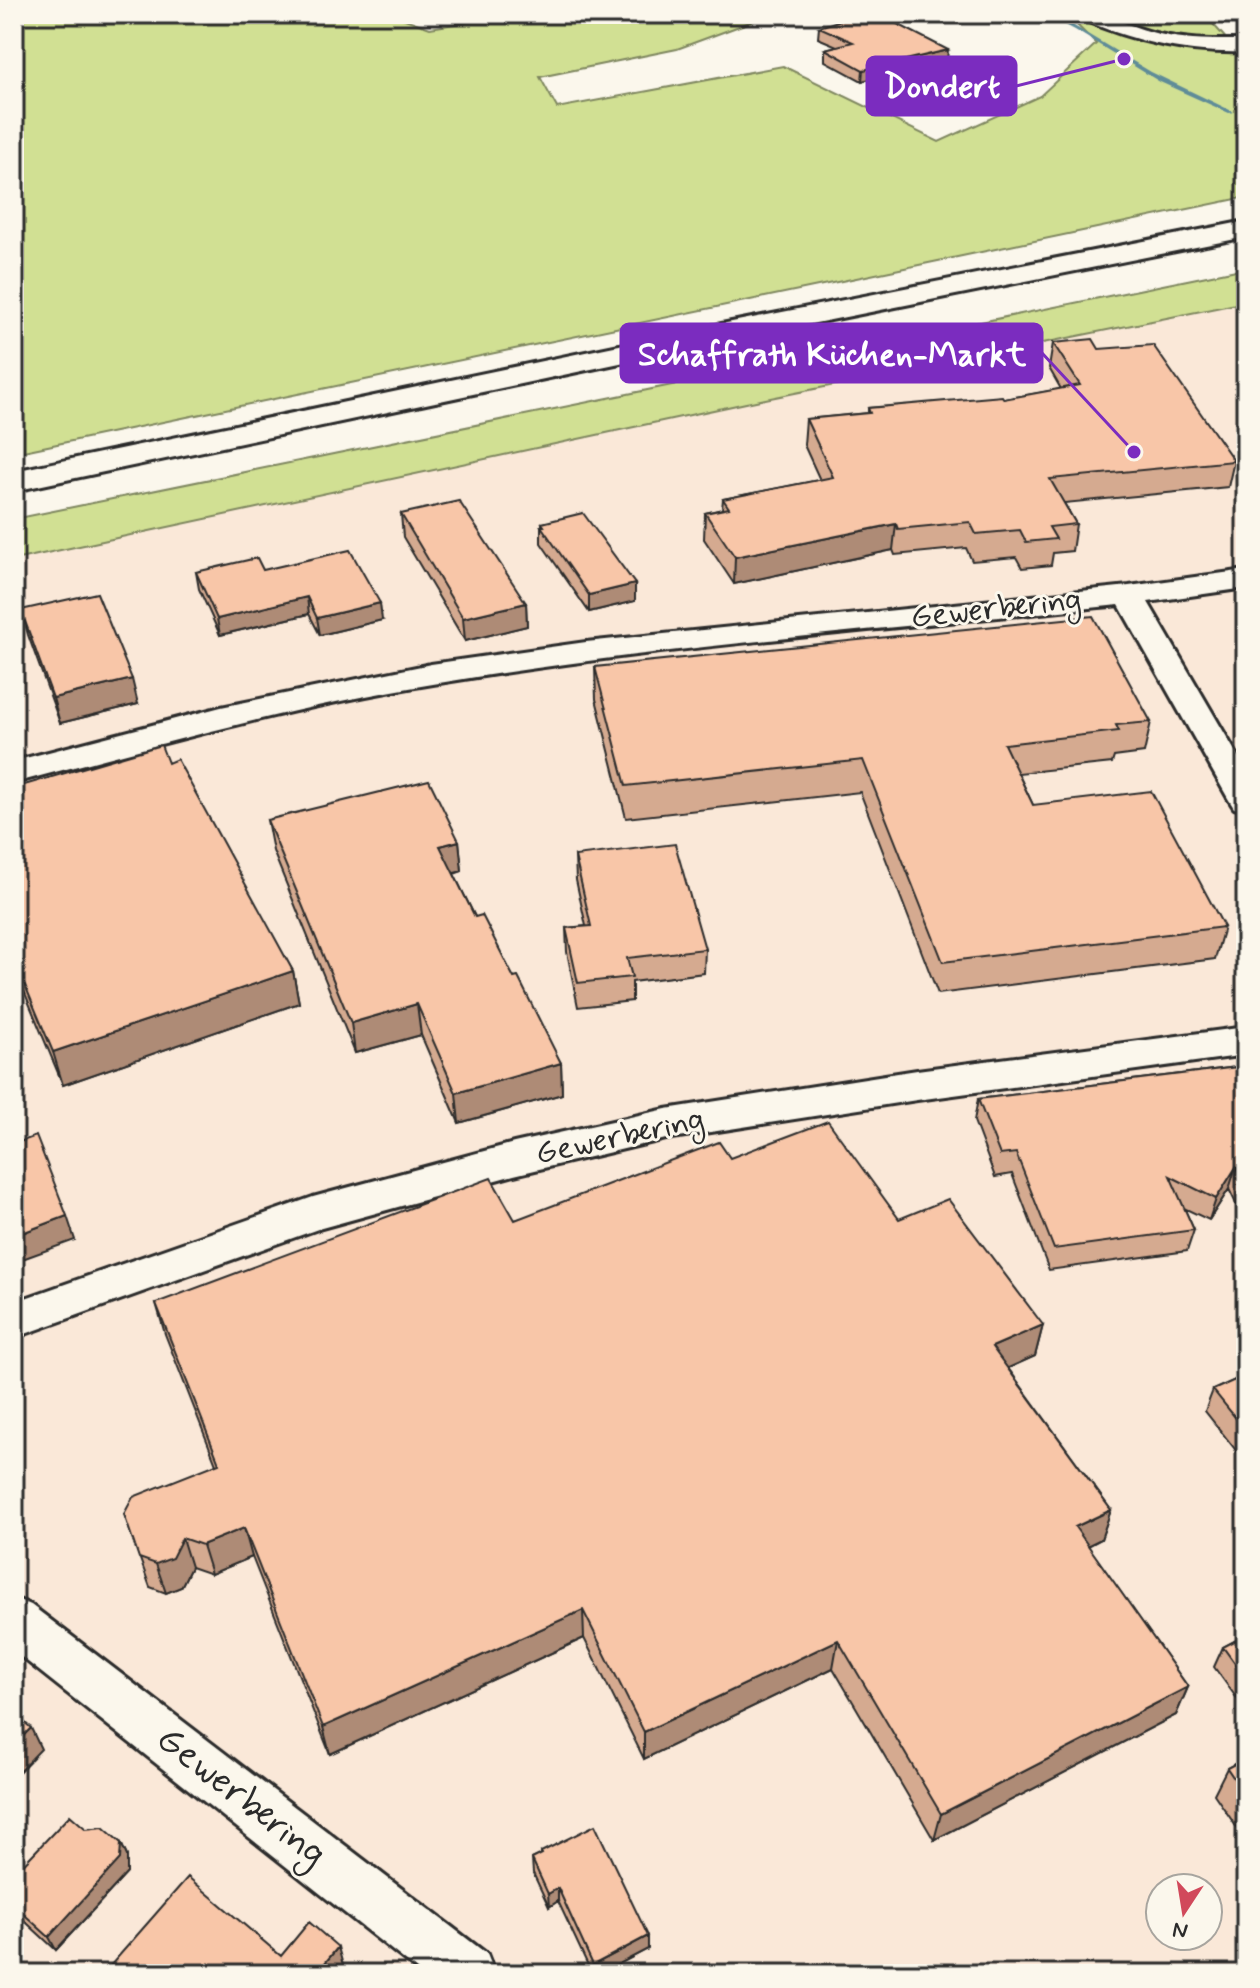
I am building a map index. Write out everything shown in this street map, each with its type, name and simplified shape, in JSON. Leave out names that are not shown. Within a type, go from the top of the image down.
[{"type":"main road","points":[[14,481],[696,338],[1246,229]]},
{"type":"street","points":[[1086,14],[1156,42],[1211,48],[1246,46]]},
{"type":"street","name":"Gewerbering","points":[[14,772],[221,717],[431,674],[601,650],[1129,595],[1246,579]]},
{"type":"street","name":"Gewerbering","points":[[1129,595],[1246,800]]},
{"type":"street","name":"Gewerbering","points":[[14,1320],[313,1214],[514,1159],[666,1124],[917,1085],[1246,1041]]},
{"type":"street","name":"Gewerbering","points":[[14,1621],[467,1974]]},
{"type":"shaded area","points":[[1246,302],[1246,1974],[14,1974],[14,560],[746,403]]},
{"type":"green space","points":[[14,14],[391,14],[430,28],[518,14],[772,14],[677,49],[540,77],[557,108],[783,66],[939,142],[1040,96],[1096,44],[1066,14],[1204,14],[1246,61],[1246,197],[14,453]]},
{"type":"green space","points":[[1246,268],[1246,302],[746,403],[14,560],[14,519]]},
{"type":"building","points":[[860,14],[878,14],[948,50],[863,70],[825,49],[853,42],[819,27]]},
{"type":"building","points":[[1093,339],[1099,349],[1153,345],[1234,461],[1050,479],[1076,524],[1049,527],[1056,539],[1026,542],[1020,530],[976,534],[970,522],[898,529],[896,524],[735,557],[705,513],[729,508],[723,499],[833,477],[806,419],[870,413],[868,408],[1002,396],[1004,399],[1080,385],[1053,343]]},
{"type":"building","points":[[459,501],[526,603],[463,618],[401,514]]},
{"type":"building","points":[[583,513],[635,584],[589,595],[541,526],[544,526],[542,523]]},
{"type":"building","points":[[350,550],[380,603],[317,618],[307,597],[217,619],[196,572],[257,558],[263,570]]},
{"type":"building","points":[[97,593],[132,679],[53,698],[21,610]]},
{"type":"building","points":[[1093,616],[1151,722],[1116,725],[1119,731],[1004,744],[1033,805],[1151,791],[1224,927],[943,962],[863,760],[626,786],[595,667]]},
{"type":"building","points":[[161,745],[168,763],[177,759],[293,971],[53,1052],[14,959],[14,788]]},
{"type":"building","points":[[429,780],[459,841],[440,846],[475,917],[482,915],[514,978],[518,977],[561,1063],[456,1093],[417,1004],[351,1023],[267,820]]},
{"type":"building","points":[[675,844],[705,949],[627,958],[632,977],[578,983],[566,928],[591,926],[575,856]]},
{"type":"building","points":[[1246,1066],[1246,1188],[1236,1167],[1216,1199],[1170,1176],[1194,1230],[1054,1249],[1016,1153],[1000,1155],[978,1099]]},
{"type":"building","points":[[828,1121],[899,1219],[948,1199],[1043,1325],[992,1347],[1111,1510],[1075,1527],[1188,1687],[941,1814],[838,1640],[644,1732],[583,1610],[323,1727],[244,1528],[202,1545],[182,1538],[172,1558],[156,1564],[139,1558],[124,1514],[133,1497],[219,1463],[156,1303],[491,1178],[515,1220],[719,1142],[730,1158]]},
{"type":"building","points":[[36,1136],[67,1216],[14,1236],[14,1144]]},
{"type":"building","points":[[1246,1375],[1246,1431],[1213,1390]]},
{"type":"building","points":[[1246,1635],[1246,1679],[1223,1647]]},
{"type":"building","points":[[14,1713],[31,1728],[14,1745]]},
{"type":"building","points":[[1246,1758],[1246,1796],[1227,1768]]},
{"type":"building","points":[[70,1815],[86,1829],[103,1827],[121,1843],[120,1859],[49,1937],[14,1905],[14,1874]]},
{"type":"building","points":[[595,1825],[648,1936],[593,1965],[558,1888],[548,1894],[532,1859]]},
{"type":"building","points":[[188,1877],[281,1956],[309,1922],[338,1947],[316,1974],[103,1974]]},
{"type":"waterway","points":[[1047,14],[1162,80],[1231,112]]},
{"type":"place","name":"Dondert","points":[[1124,59]]},
{"type":"place","name":"Schaffrath Küchen-Markt","points":[[1134,452]]}]
